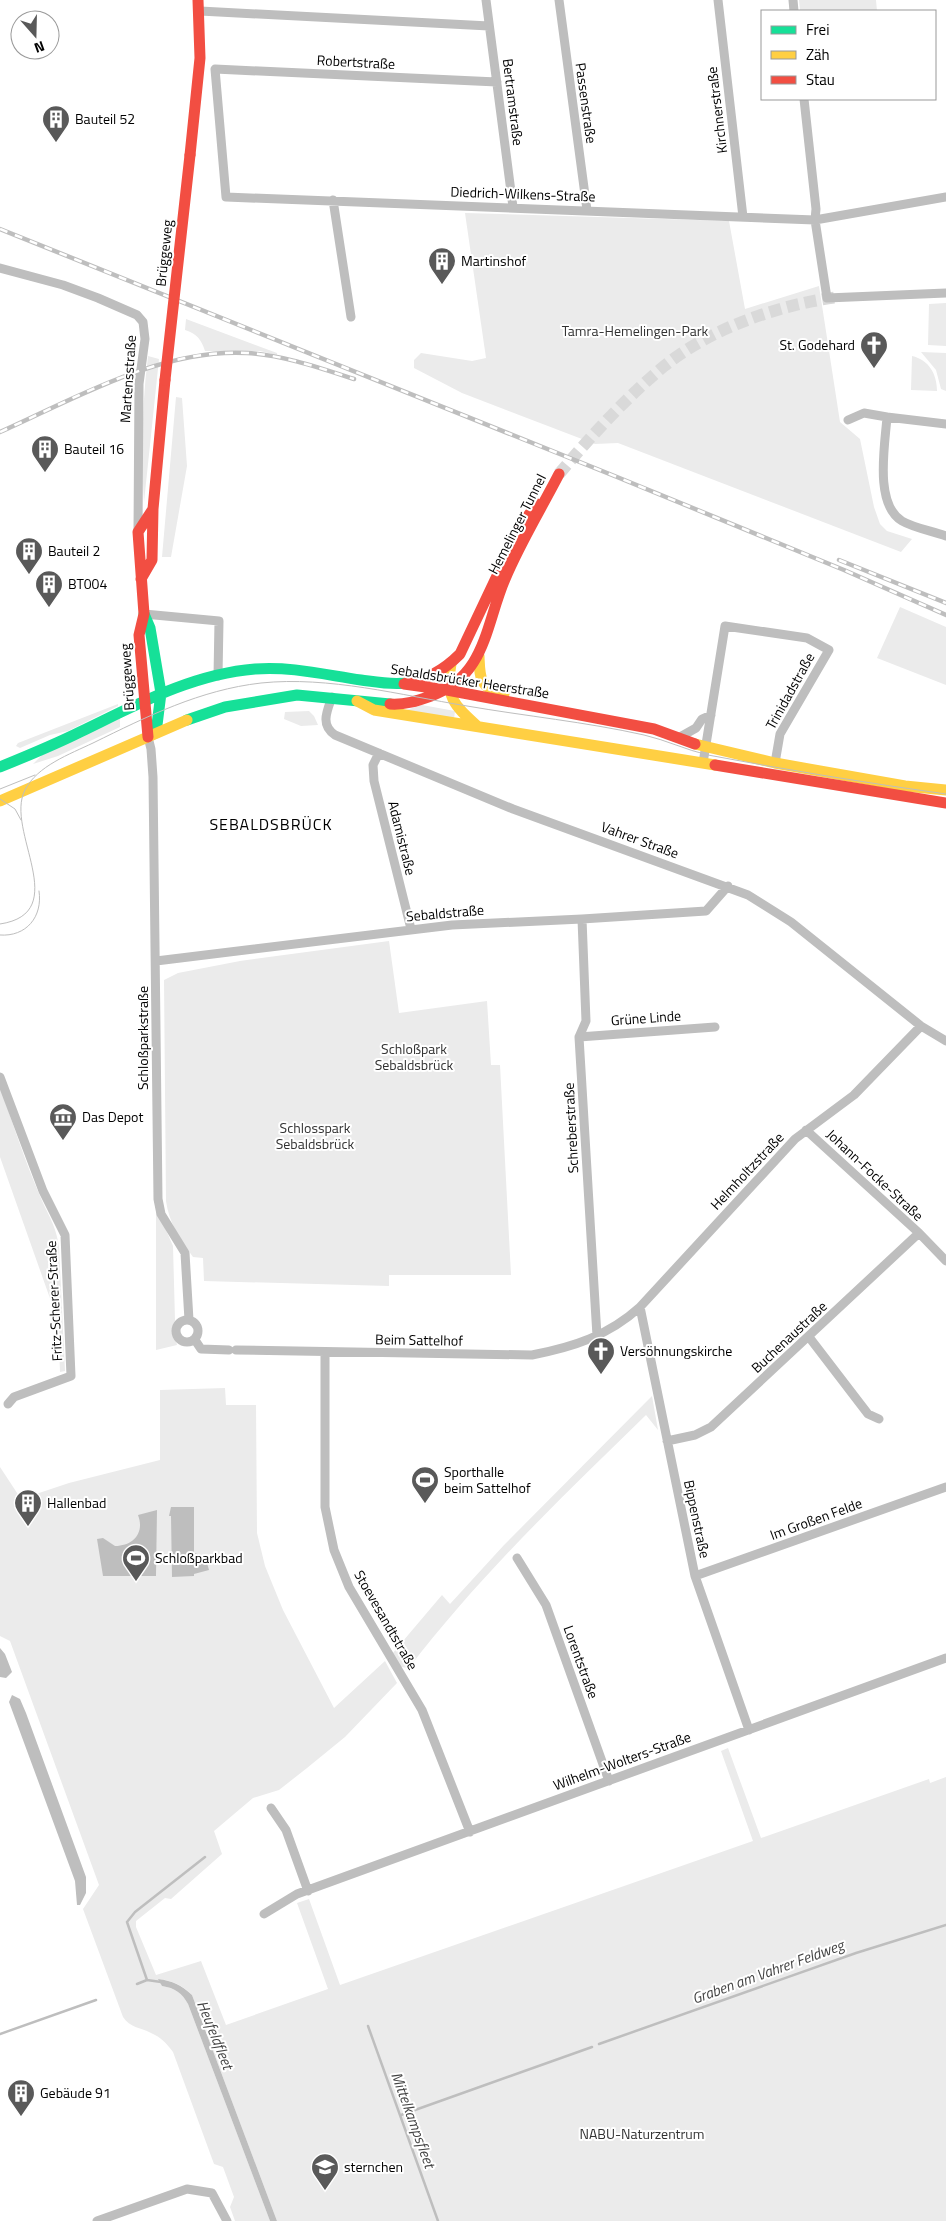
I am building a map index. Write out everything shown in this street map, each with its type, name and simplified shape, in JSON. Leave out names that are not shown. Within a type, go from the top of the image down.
[{"type":"main road","name":"Brüggeweg","points":[[141,580],[152,560],[153,509],[165,380],[200,73],[199,6]]},
{"type":"main road","name":"Hemelinger Tunnel","points":[[355,700],[408,704],[448,690],[464,675],[479,656],[505,580],[559,474],[521,526],[470,637],[460,654],[452,664],[428,676],[401,684]]},
{"type":"main road","name":"Brüggeweg","points":[[152,735],[161,693],[150,628],[144,614],[138,532],[153,509]]},
{"type":"main road","name":"Brüggeweg","points":[[144,614],[139,635],[144,700],[152,735]]},
{"type":"main road","points":[[479,656],[480,677],[484,687],[488,690],[540,700],[553,709]]},
{"type":"main road","points":[[452,664],[448,690],[454,704],[477,726]]},
{"type":"main road","name":"Sebaldsbrücker Heerstraße","points":[[0,767],[59,742],[161,693],[218,676],[255,669],[299,670],[448,690],[553,709],[654,729],[706,748],[775,763],[905,786],[946,790]]},
{"type":"main road","points":[[0,801],[152,735],[225,707],[297,695],[355,700],[374,710],[946,803]]},
{"type":"street","name":"Bertramstraße","points":[[486,0],[513,207]]},
{"type":"street","name":"Passenstraße","points":[[558,0],[587,210]]},
{"type":"street","name":"Kirchnerstraße","points":[[718,0],[743,216]]},
{"type":"street","points":[[199,6],[489,26]]},
{"type":"street","name":"Diedrich-Wilkens-Straße","points":[[215,69],[226,197],[815,220],[946,198]]},
{"type":"street","name":"Robertstraße","points":[[215,69],[496,82]]},
{"type":"street","points":[[804,100],[816,209],[815,220],[827,298],[946,293]]},
{"type":"street","points":[[333,200],[351,317]]},
{"type":"street","name":"Martensstraße","points":[[0,268],[63,285],[98,298],[137,315],[144,322],[145,339],[138,384],[138,532]]},
{"type":"street","points":[[848,420],[864,413],[946,424]]},
{"type":"street","points":[[887,417],[884,484],[887,505],[903,522],[946,536]]},
{"type":"street","points":[[144,614],[168,618],[219,621],[218,676]]},
{"type":"street","name":"Trinidadstraße","points":[[704,763],[725,626],[806,638],[829,650],[780,734],[775,763]]},
{"type":"street","name":"Vahrer Straße","points":[[332,697],[325,719],[329,731],[335,735],[513,809],[728,886],[762,903],[792,922],[921,1026],[946,1041]]},
{"type":"street","points":[[680,737],[696,728],[702,719],[710,715]]},
{"type":"street","name":"Schloßparkstraße","points":[[152,735],[158,1199],[162,1214],[185,1253],[188,1320]]},
{"type":"street","name":"Adamistraße","points":[[378,753],[373,766],[374,780],[411,929]]},
{"type":"street","name":"Sebaldstraße","points":[[156,961],[452,925],[706,911],[728,886]]},
{"type":"street","name":"Schreberstraße","points":[[582,919],[586,1021],[579,1037],[597,1336]]},
{"type":"street","name":"Helmholtzstraße","points":[[597,1336],[622,1323],[640,1307],[795,1139],[854,1095],[921,1026]]},
{"type":"street","name":"Grüne Linde","points":[[579,1037],[715,1027]]},
{"type":"street","name":"Fritz-Scherer-Straße","points":[[0,1077],[43,1191],[65,1235],[71,1376],[14,1397],[8,1404]]},
{"type":"street","name":"Johann-Focke-Straße","points":[[806,1130],[919,1233],[946,1261]]},
{"type":"street","name":"Buchenaustraße","points":[[667,1441],[695,1435],[710,1427],[809,1338],[919,1233]]},
{"type":"street","name":"Bippenstraße","points":[[640,1307],[695,1576],[749,1730]]},
{"type":"street","points":[[188,1320],[194,1322],[198,1328],[198,1334],[195,1340],[184,1343],[176,1336],[176,1328],[179,1323],[188,1320]]},
{"type":"street","name":"Beim Sattelhof","points":[[195,1340],[201,1349],[532,1355],[560,1350],[597,1336]]},
{"type":"street","points":[[809,1338],[868,1414],[880,1419]]},
{"type":"street","name":"Stoevesandtstraße","points":[[325,1352],[324,1507],[334,1550],[348,1587],[422,1710],[470,1832]]},
{"type":"street","name":"Im Großen Felde","points":[[695,1576],[946,1487]]},
{"type":"street","name":"Lorentstraße","points":[[517,1558],[546,1605],[609,1781]]},
{"type":"street","name":"Wilhelm-Wolters-Straße","points":[[264,1914],[290,1897],[946,1658]]},
{"type":"street","points":[[271,1808],[286,1830],[308,1891]]},
{"type":"street","points":[[98,2221],[187,2189],[212,2193],[227,2221]]},
{"type":"green space","points":[[799,0],[876,0],[877,10],[800,10]]},
{"type":"green space","name":"Tamra-Hemelingen-Park","points":[[465,213],[729,221],[745,309],[819,286],[840,422],[860,439],[874,507],[880,524],[887,531],[912,539],[901,552],[618,443],[595,444],[462,393],[414,368],[414,360],[421,353],[472,361],[486,358]]},
{"type":"green space","points":[[946,303],[946,346],[928,345],[929,304]]},
{"type":"green space","points":[[186,319],[277,353],[277,355],[260,351],[205,351],[198,338],[193,333],[185,330]]},
{"type":"green space","points":[[921,352],[946,353],[946,391],[941,389],[936,370]]},
{"type":"green space","points":[[148,356],[159,359],[144,502],[144,392]]},
{"type":"green space","points":[[912,356],[923,361],[931,369],[937,385],[937,391],[911,390]]},
{"type":"green space","points":[[176,397],[182,398],[187,466],[171,557],[162,557]]},
{"type":"green space","points":[[900,607],[946,627],[946,685],[877,658]]},
{"type":"green space","points":[[118,704],[118,706],[68,731],[50,735],[20,748],[16,746],[18,743]]},
{"type":"green space","points":[[422,705],[455,711],[454,719],[403,711]]},
{"type":"green space","points":[[309,711],[314,716],[318,725],[301,726],[284,719],[285,712]]},
{"type":"green space","points":[[120,716],[120,727],[58,756],[33,764],[42,755]]},
{"type":"green space","name":"Schlosspark Sebaldsbrück","points":[[389,941],[399,1013],[487,1001],[491,1065],[500,1065],[511,1275],[389,1275],[389,1286],[204,1281],[203,1258],[193,1257],[172,1224],[167,1209],[164,980],[178,973],[240,961]]},
{"type":"green space","points":[[0,1087],[29,1169],[58,1239],[65,1371],[60,1372],[58,1321],[0,1157]]},
{"type":"green space","points":[[156,1207],[173,1246],[175,1320],[173,1328],[177,1345],[156,1350]]},
{"type":"green space","name":"NABU-Naturzentrum","points":[[225,1388],[226,1405],[256,1405],[257,1533],[265,1566],[283,1610],[334,1708],[385,1661],[397,1683],[345,1737],[307,1768],[279,1790],[253,1798],[214,1831],[222,1854],[171,1899],[165,1898],[136,1921],[136,1927],[156,1975],[201,1961],[226,2025],[328,1989],[297,1903],[309,1899],[340,1985],[753,1841],[721,1751],[728,1748],[761,1838],[929,1779],[930,1783],[946,1777],[946,2221],[277,2221],[192,1995],[177,1984],[159,1979],[162,1986],[178,1992],[188,2004],[270,2221],[235,2221],[230,2207],[234,2197],[223,2167],[214,2164],[173,2052],[158,2037],[132,2025],[123,2017],[83,1909],[99,1885],[10,1641],[0,1636],[0,1467],[21,1499],[69,1483],[160,1460],[160,1390]]},
{"type":"green space","points":[[652,1396],[658,1430],[646,1415],[553,1506],[493,1569],[409,1668],[401,1667],[392,1654],[442,1595],[450,1604],[504,1545]]},
{"type":"shaded area","points":[[171,1507],[194,1507],[194,1553],[205,1556],[209,1570],[194,1574],[194,1576],[172,1577],[171,1516],[169,1516]]},
{"type":"shaded area","points":[[157,1510],[156,1576],[103,1576],[97,1539],[103,1538],[115,1546],[127,1544],[139,1533],[140,1522],[138,1515]]},
{"type":"shaded area","points":[[0,1648],[5,1654],[12,1672],[6,1678],[0,1677]]},
{"type":"shaded area","points":[[12,1695],[20,1699],[26,1713],[86,1877],[86,1893],[80,1905],[77,1905],[75,1881],[9,1702]]},
{"type":"shaded area","points":[[158,1979],[176,1984],[192,1995],[277,2221],[270,2221],[188,2004],[181,1994],[171,1988],[162,1986]]},
{"type":"waterway","name":"Heufeldfleet","points":[[147,1980],[127,1922],[135,1912],[205,1857]]},
{"type":"waterway","name":"Graben am Vahrer Feldweg","points":[[599,2044],[856,1953],[946,1925]]},
{"type":"waterway","name":"Heufeldfleet","points":[[137,1984],[147,1980],[161,1982]]},
{"type":"waterway","points":[[0,2034],[96,2000]]},
{"type":"waterway","name":"Mittelkampsfleet","points":[[368,2026],[438,2221]]},
{"type":"waterway","name":"Graben am Vahrer Feldweg","points":[[401,2115],[592,2047]]},
{"type":"tunnel","points":[[559,474],[622,405],[649,379],[681,353],[746,320],[816,300],[839,297]]},
{"type":"tram line","points":[[0,924],[21,917],[32,904],[35,887],[21,807],[25,790],[37,774],[65,756],[134,723],[196,698],[239,686],[287,682],[338,684],[622,730],[652,737],[700,753],[738,761],[946,794]]},
{"type":"tram line","points":[[0,789],[35,775]]},
{"type":"tram line","points":[[0,799],[15,809],[21,820]]},
{"type":"tram line","points":[[0,935],[18,933],[31,924],[38,909],[39,891]]},
{"type":"railway","points":[[0,229],[617,477],[844,570],[946,615]]},
{"type":"railway","points":[[0,432],[120,378],[183,358],[215,354],[261,354],[301,363],[354,379]]},
{"type":"railway","points":[[839,560],[946,603]]},
{"type":"traffic: fast","points":[[144,614],[150,628],[161,693],[156,733]]},
{"type":"traffic: fast","points":[[0,767],[165,692],[209,677],[232,672],[268,668],[384,683],[406,683]]},
{"type":"traffic: fast","points":[[187,720],[225,707],[297,695],[390,704]]},
{"type":"traffic: slow","points":[[479,656],[482,681],[490,689],[504,694]]},
{"type":"traffic: slow","points":[[451,664],[449,685],[453,700],[462,712],[477,726]]},
{"type":"traffic: slow","points":[[357,701],[374,710],[715,765]]},
{"type":"traffic: slow","points":[[0,801],[187,720]]},
{"type":"traffic: slow","points":[[695,744],[775,763],[905,786],[946,790]]},
{"type":"traffic: jam","points":[[190,155],[200,58],[198,0]]},
{"type":"traffic: jam","points":[[165,380],[190,155]]},
{"type":"traffic: jam","points":[[141,579],[152,560],[153,509],[165,380]]},
{"type":"traffic: jam","points":[[390,704],[401,704],[431,696],[449,687],[463,676],[473,663],[481,648],[505,579],[559,474]]},
{"type":"traffic: jam","points":[[406,683],[435,673],[460,654],[521,525],[537,504]]},
{"type":"traffic: jam","points":[[148,737],[139,635],[144,614],[138,532],[153,509]]},
{"type":"traffic: jam","points":[[404,684],[447,690],[654,729],[695,744]]},
{"type":"traffic: jam","points":[[715,765],[946,803]]},
{"type":"place","name":"Bauteil 52","points":[[56,143]]},
{"type":"place","name":"Martinshof","points":[[442,285]]},
{"type":"place","name":"St. Godehard","points":[[874,369]]},
{"type":"place","name":"Bauteil 16","points":[[45,473]]},
{"type":"place","name":"Bauteil 2","points":[[29,575]]},
{"type":"place","name":"BT004","points":[[49,608]]},
{"type":"place","name":"Das Depot","points":[[63,1141]]},
{"type":"place","name":"Versöhnungskirche","points":[[601,1375]]},
{"type":"place","name":"Sporthalle beim Sattelhof","points":[[425,1504]]},
{"type":"place","name":"Hallenbad","points":[[28,1527]]},
{"type":"place","name":"Schloßparkbad","points":[[136,1582]]},
{"type":"place","name":"Gebäude 91","points":[[21,2117]]},
{"type":"place","name":"sternchen","points":[[325,2191]]},
{"type":"district","name":"SEBALDSBRÜCK","points":[[271,824]]},
{"type":"park label","name":"Schloßpark Sebaldsbrück","points":[[414,1058]]}]
